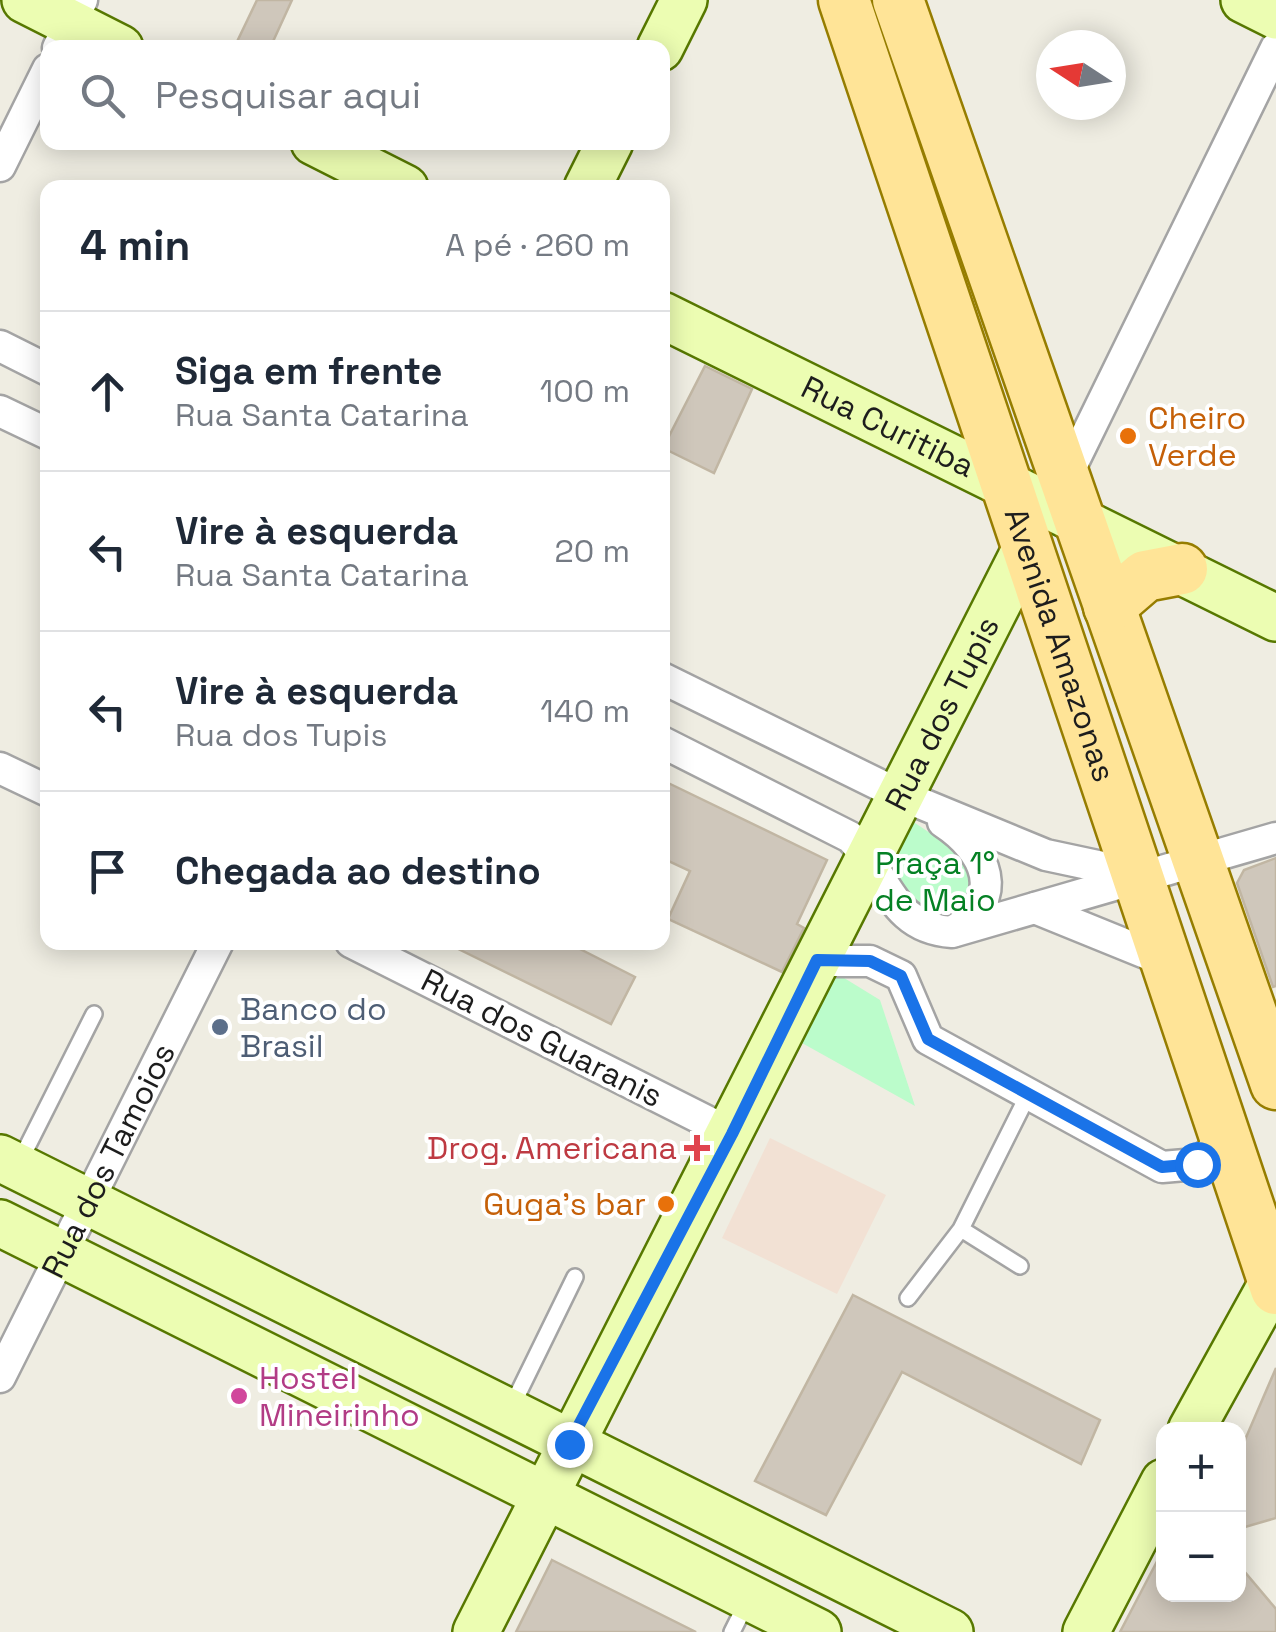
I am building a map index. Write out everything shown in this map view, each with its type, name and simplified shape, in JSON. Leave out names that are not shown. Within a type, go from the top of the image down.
[{"type":"main road","name":"Avenida Amazonas","points":[[844,0],[1007,485],[1055,512],[1109,607],[1276,1084]]},
{"type":"main road","name":"Avenida Amazonas","points":[[898,0],[1055,512],[1138,875],[1163,960],[1275,1280]]},
{"type":"main road","points":[[1109,607],[1145,576],[1182,569]]},
{"type":"street","points":[[25,0],[104,40]]},
{"type":"street","points":[[664,40],[684,0]]},
{"type":"street","points":[[1244,0],[1276,16]]},
{"type":"street","name":"Rua dos Tupis","points":[[476,1632],[569,1444],[732,1134],[898,794],[1055,512],[1276,48]]},
{"type":"street","points":[[0,166],[40,85]]},
{"type":"street","points":[[330,150],[389,180]]},
{"type":"street","points":[[591,180],[606,150]]},
{"type":"street","name":"Rua Curitiba","points":[[670,319],[1007,485]]},
{"type":"street","points":[[0,346],[40,366]]},
{"type":"street","points":[[0,410],[40,430]]},
{"type":"street","points":[[1055,512],[1182,569],[1276,618]]},
{"type":"street","points":[[670,682],[898,794],[1046,855],[1138,875]]},
{"type":"street","points":[[670,746],[850,836],[868,855],[900,912],[918,926],[952,932],[1276,838]]},
{"type":"street","points":[[0,768],[40,787]]},
{"type":"street","points":[[898,794],[956,831],[975,848],[984,868],[986,888],[981,904],[971,920],[952,932]]},
{"type":"street","points":[[1197,860],[1276,826]]},
{"type":"street","points":[[1035,908],[1163,960]]},
{"type":"street","name":"Rua dos Tamoios","points":[[0,1377],[214,950]]},
{"type":"street","name":"Rua dos Guaranis","points":[[367,950],[732,1134]]},
{"type":"street","points":[[817,960],[870,961],[901,976],[928,1039],[1162,1167],[1197,1164],[1226,1139]]},
{"type":"street","points":[[9,1162],[950,1632]]},
{"type":"street","points":[[0,1223],[544,1497],[741,1615],[818,1632]]},
{"type":"street","points":[[1195,1422],[1275,1280]]},
{"type":"street","points":[[1086,1632],[1156,1497]]},
{"type":"lane","points":[[9,1162],[94,1014]]},
{"type":"lane","points":[[908,1298],[961,1229],[1028,1095]]},
{"type":"lane","points":[[961,1229],[1020,1266]]},
{"type":"lane","points":[[508,1414],[574,1277]]},
{"type":"shaded area","points":[[770,1138],[886,1195],[837,1294],[722,1238]]},
{"type":"green space","name":"Praça 1° de Maio","points":[[912,821],[963,855],[976,888],[954,923],[921,918],[887,869]]},
{"type":"green space","points":[[836,973],[880,1000],[915,1106],[802,1043]]},
{"type":"building","points":[[257,0],[292,0],[274,40],[238,40]]},
{"type":"building","points":[[705,366],[752,389],[714,473],[670,451],[670,434]]},
{"type":"building","points":[[670,784],[827,860],[797,924],[804,928],[782,972],[670,920],[690,871],[670,862]]},
{"type":"building","points":[[1276,858],[1273,987],[1237,883],[1244,870]]},
{"type":"building","points":[[460,950],[582,950],[635,977],[611,1024]]},
{"type":"building","points":[[853,1295],[1100,1420],[1081,1464],[902,1372],[826,1515],[755,1481]]},
{"type":"building","points":[[1276,1368],[1276,1518],[1246,1527],[1246,1512],[1246,1437]]},
{"type":"building","points":[[552,1560],[696,1632],[516,1632]]},
{"type":"building","points":[[1156,1563],[1156,1602],[1246,1602],[1246,1573],[1276,1609],[1276,1632],[1120,1632]]},
{"type":"place","name":"Cheiro Verde","points":[[1128,436]]},
{"type":"place","name":"Banco do Brasil","points":[[220,1027]]},
{"type":"place","name":"Drog. Americana","points":[[697,1148]]},
{"type":"place","name":"Guga's bar","points":[[666,1204]]},
{"type":"place","name":"Hostel Mineirinho","points":[[239,1396]]},
{"type":"route","points":[[569,1444],[732,1134],[817,960],[870,961],[901,976],[928,1039],[1162,1167],[1197,1164]]}]
